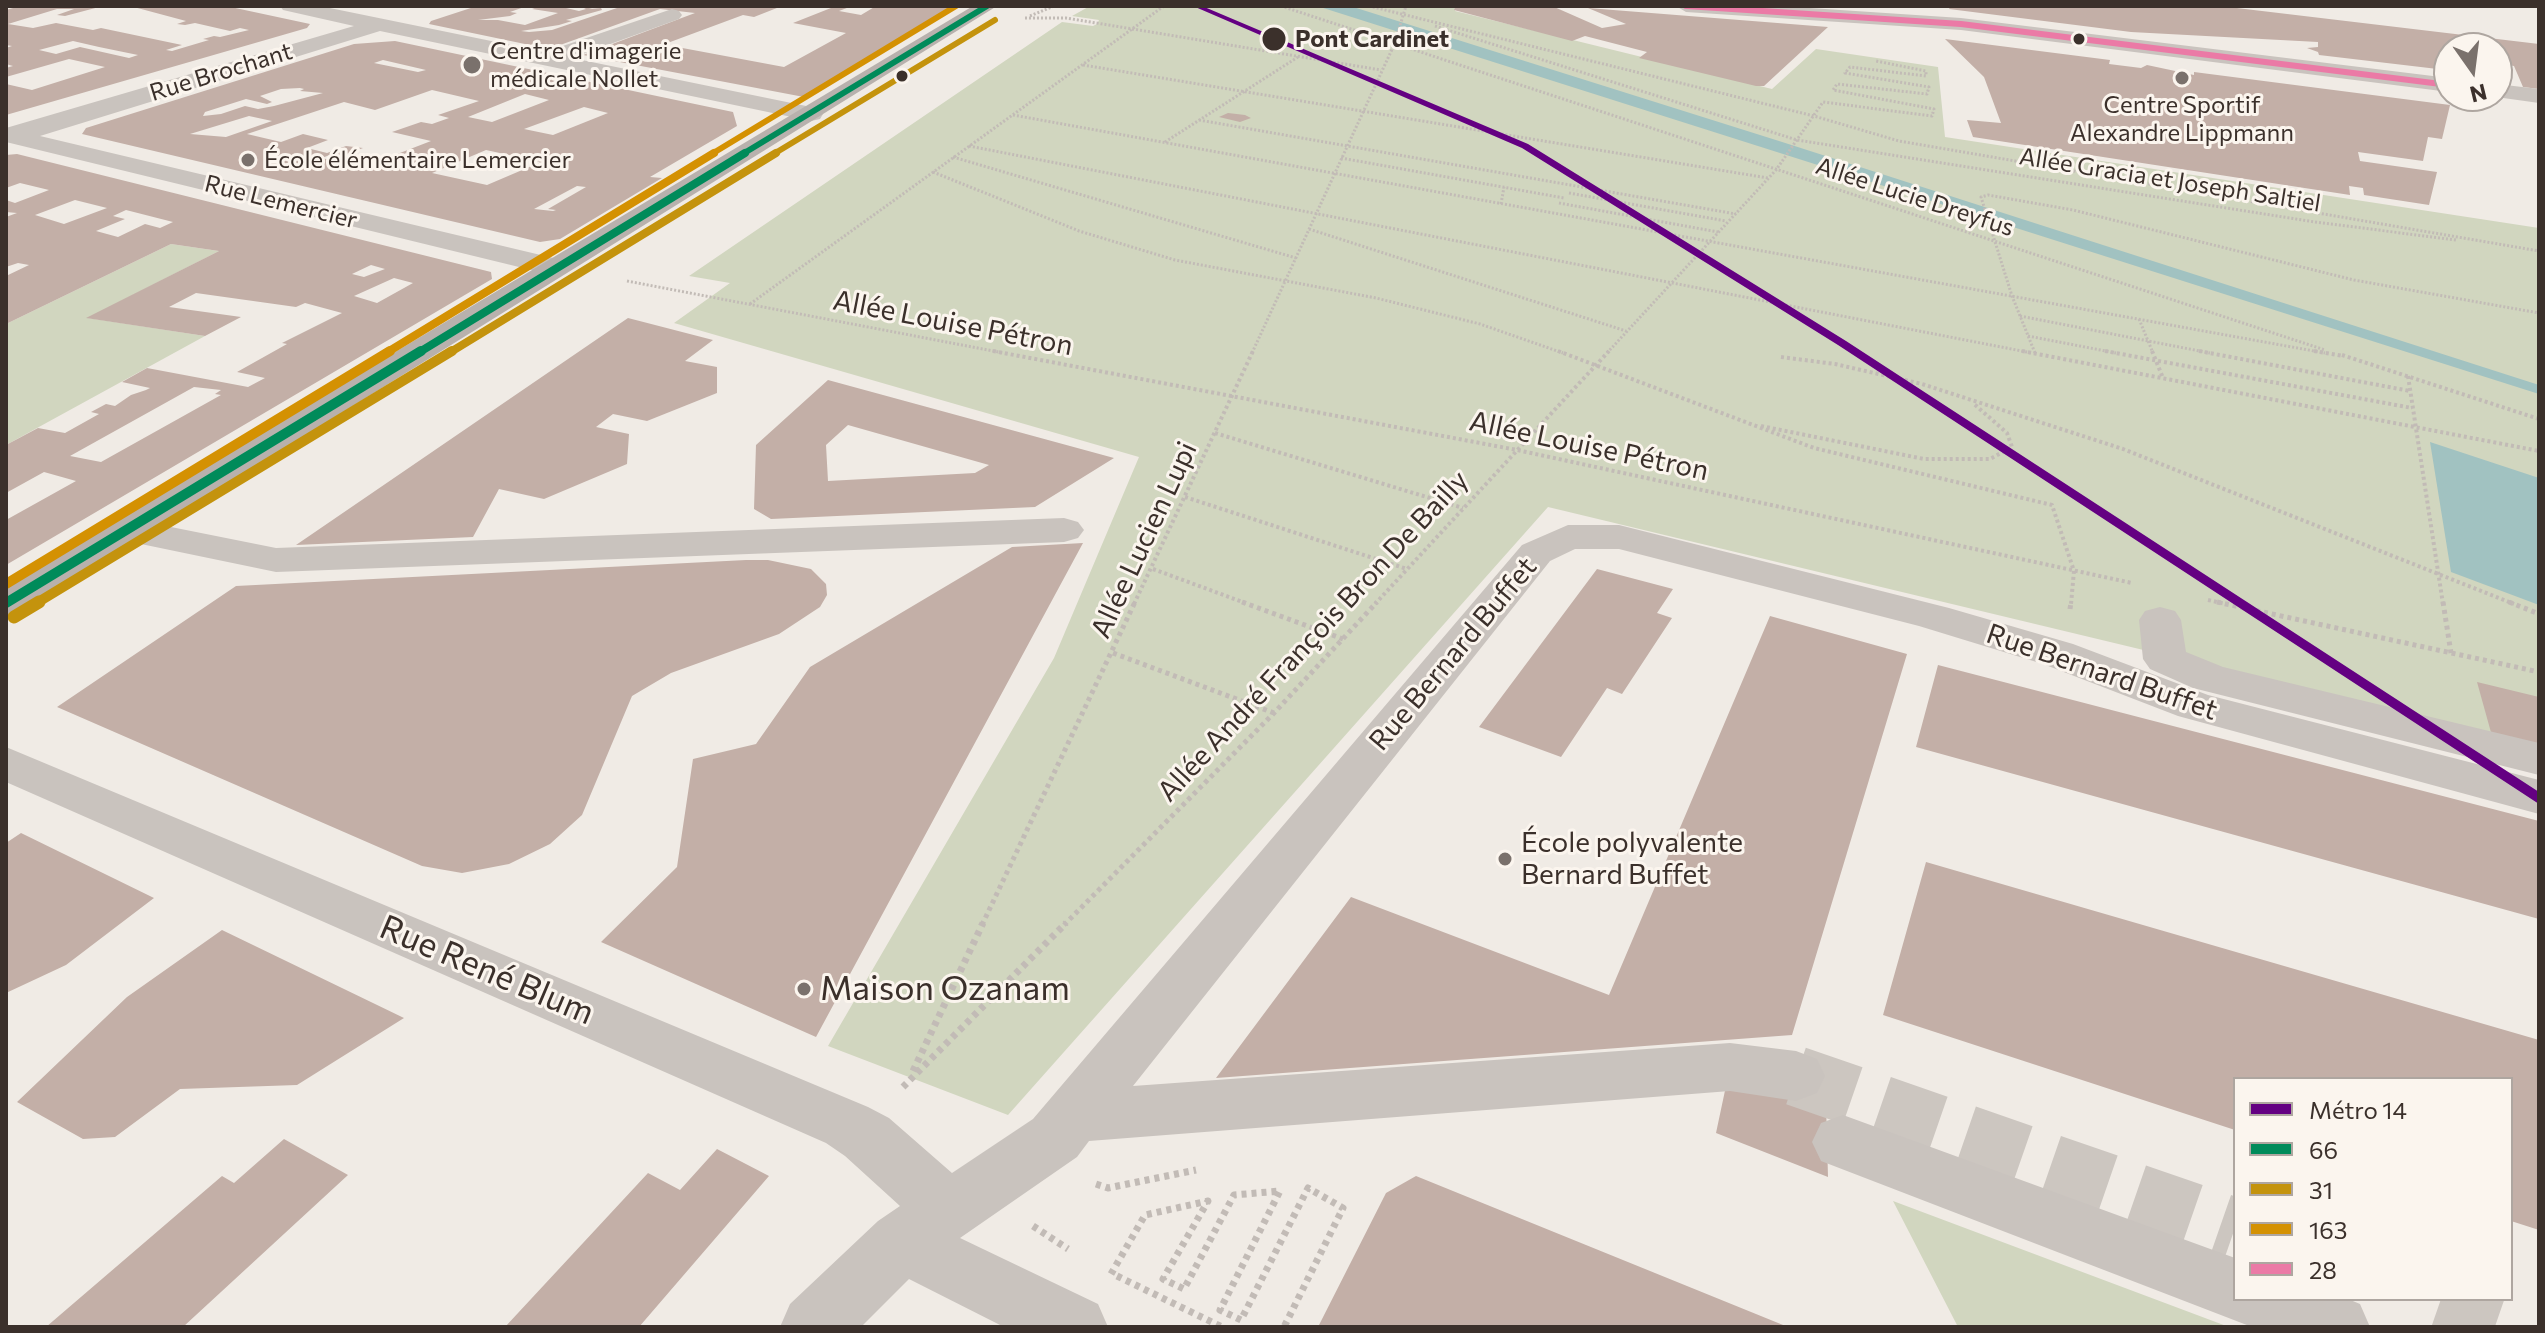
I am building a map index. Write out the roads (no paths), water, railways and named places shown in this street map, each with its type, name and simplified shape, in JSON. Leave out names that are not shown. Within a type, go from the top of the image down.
[{"type":"main road","points":[[6,603],[987,6]]},
{"type":"street","points":[[290,6],[811,114]]},
{"type":"street","points":[[1686,6],[1910,13],[2433,83]]},
{"type":"street","name":"Rue Brochant","points":[[8,136],[425,10]]},
{"type":"street","points":[[548,58],[672,15]]},
{"type":"street","points":[[2513,93],[2539,96]]},
{"type":"street","name":"Rue Lemercier","points":[[8,136],[556,267]]},
{"type":"street","points":[[126,530],[276,560],[1064,530]]},
{"type":"street","name":"Rue Bernard Buffet","points":[[814,1327],[943,1213],[1055,1138],[1536,553],[1568,537],[1619,537],[1934,617],[2058,654],[2194,706],[2539,797]]},
{"type":"street","points":[[2163,600],[2165,659],[2209,678],[2539,759]]},
{"type":"street","name":"Rue René Blum","points":[[6,763],[847,1125],[867,1137],[943,1213],[1074,1327]]},
{"type":"street","points":[[1073,1116],[1730,1067],[1796,1076]]},
{"type":"street","points":[[1843,1142],[2233,1288]]},
{"type":"street","points":[[2267,1301],[2336,1327]]},
{"type":"water","points":[[1317,6],[1350,6],[1779,141],[2539,385],[2539,394]]},
{"type":"water","points":[[2430,442],[2539,478],[2539,605],[2451,572]]},
{"type":"tunnel","points":[[1796,1076],[2233,1227]]},
{"type":"tunnel","points":[[2447,1301],[2522,1327]]},
{"type":"metro line","name":"14","points":[[1196,6],[1525,146],[1842,343],[2539,799]]},
{"type":"place","name":"Pont Cardinet","points":[[1274,39]]},
{"type":"place","name":"Centre d'imagerie médicale Nollet","points":[[472,65]]},
{"type":"place","name":"Centre Sportif Alexandre Lippmann","points":[[2182,78]]},
{"type":"place","name":"École élémentaire Lemercier","points":[[248,160]]},
{"type":"place","name":"École polyvalente Bernard Buffet","points":[[1505,859]]},
{"type":"place","name":"Maison Ozanam","points":[[804,989]]}]
